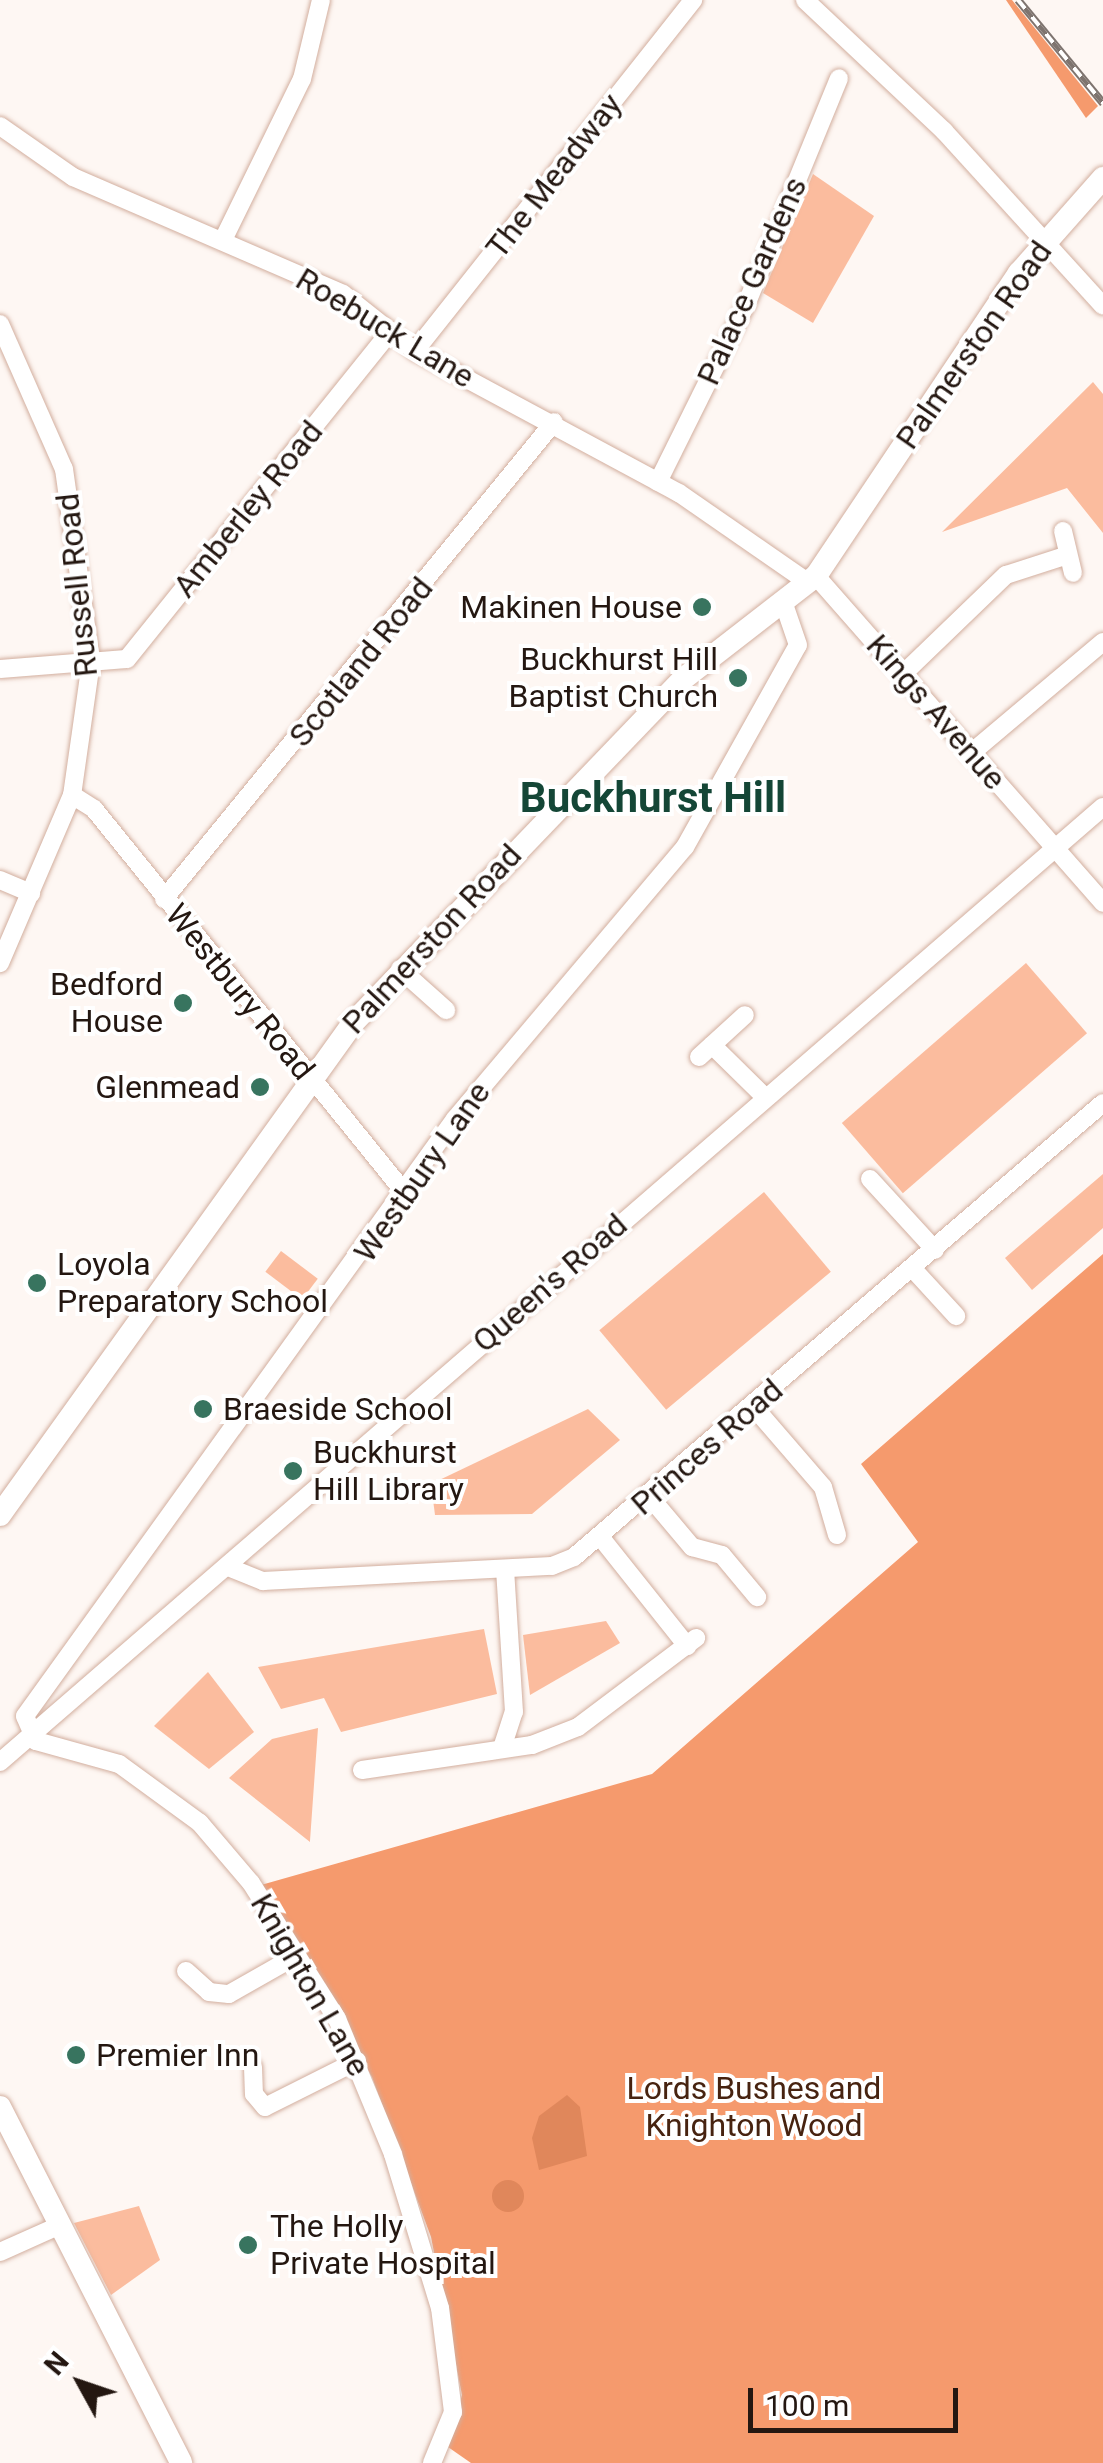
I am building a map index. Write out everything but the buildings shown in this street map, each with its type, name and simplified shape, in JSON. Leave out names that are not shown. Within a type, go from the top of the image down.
[{"type":"main road","name":"Palmerston Road","points":[[0,1515],[310,1079],[400,969],[683,679],[813,579],[1045,239],[1103,178]]},
{"type":"main road","points":[[0,2107],[182,2463]]},
{"type":"street","points":[[223,240],[302,79],[321,0]]},
{"type":"street","points":[[805,0],[1045,239],[1103,306]]},
{"type":"street","name":"The Meadway","points":[[415,351],[686,3]]},
{"type":"street","name":"Palace Gardens","points":[[658,482],[746,305],[839,78]]},
{"type":"street","name":"Roebuck Lane","points":[[0,126],[73,177],[343,294],[415,351],[554,422],[813,579]]},
{"type":"street","name":"Amberley Road","points":[[0,668],[127,659],[391,331]]},
{"type":"street","name":"Russell Road","points":[[0,963],[72,796],[91,662],[64,468],[1,333]]},
{"type":"street","name":"Scotland Road","points":[[164,899],[554,422]]},
{"type":"street","points":[[902,674],[1006,574],[1070,564],[1063,531]]},
{"type":"street","name":"Kings Avenue","points":[[813,579],[1057,847],[1103,903]]},
{"type":"street","name":"Westbury Lane","points":[[31,1735],[25,1716],[43,1684],[570,974],[685,847],[798,645],[784,604]]},
{"type":"street","points":[[970,754],[1103,642]]},
{"type":"street","name":"Westbury Road","points":[[72,796],[94,809],[406,1194]]},
{"type":"street","name":"Queen's Road","points":[[0,1762],[1103,807]]},
{"type":"street","points":[[0,880],[31,894]]},
{"type":"street","points":[[400,969],[446,1010]]},
{"type":"street","points":[[745,1015],[706,1050],[764,1097]]},
{"type":"street","name":"Princes Road","points":[[228,1567],[263,1581],[552,1566],[602,1539],[1103,1102]]},
{"type":"street","points":[[870,1179],[936,1250]]},
{"type":"street","points":[[913,1269],[956,1316]]},
{"type":"street","points":[[753,1406],[823,1487],[837,1535]]},
{"type":"street","points":[[650,1496],[692,1547],[722,1555],[757,1597]]},
{"type":"street","points":[[362,1770],[502,1748],[606,1713],[691,1642],[602,1539]]},
{"type":"street","points":[[502,1748],[514,1712],[505,1569]]},
{"type":"street","name":"Knighton Lane","points":[[31,1735],[119,1764],[200,1823],[296,1956],[358,2060],[440,2308],[453,2412],[432,2463]]},
{"type":"street","points":[[186,1971],[209,1992],[229,1994],[296,1956]]},
{"type":"street","points":[[253,2067],[254,2094],[265,2106],[358,2060]]},
{"type":"street","points":[[0,2252],[58,2226]]},
{"type":"shaded area","points":[[813,174],[874,216],[813,323],[763,293]]},
{"type":"shaded area","points":[[1093,382],[1103,394],[1103,533],[1067,488],[942,532]]},
{"type":"shaded area","points":[[1026,963],[1087,1033],[903,1193],[842,1123]]},
{"type":"shaded area","points":[[1103,1174],[1103,1228],[1032,1290],[1005,1258]]},
{"type":"shaded area","points":[[764,1192],[831,1272],[666,1410],[599,1330]]},
{"type":"shaded area","points":[[281,1251],[318,1279],[302,1299],[265,1272]]},
{"type":"shaded area","points":[[588,1409],[620,1440],[532,1514],[435,1515],[431,1484]]},
{"type":"shaded area","points":[[606,1621],[620,1643],[530,1695],[523,1635]]},
{"type":"shaded area","points":[[484,1629],[497,1694],[341,1732],[324,1698],[281,1709],[258,1667]]},
{"type":"shaded area","points":[[208,1672],[254,1732],[209,1769],[154,1726]]},
{"type":"shaded area","points":[[318,1728],[310,1842],[229,1778],[272,1739]]},
{"type":"shaded area","points":[[567,2095],[580,2107],[587,2156],[539,2170],[532,2138],[539,2116]]},
{"type":"shaded area","points":[[508,2180],[519,2185],[524,2196],[519,2207],[508,2212],[497,2207],[492,2196],[497,2185]]},
{"type":"shaded area","points":[[139,2206],[160,2260],[111,2295],[74,2223]]},
{"type":"green space","points":[[1006,0],[1012,0],[1098,106],[1086,118]]},
{"type":"green space","name":"Lords Bushes and Knighton Wood","points":[[1103,1254],[1103,2463],[471,2463],[448,2447],[462,2395],[431,2237],[372,2077],[261,1885],[652,1774],[918,1542],[861,1464]]},
{"type":"railway","points":[[1018,0],[1103,103]]},
{"type":"place","name":"Makinen House","points":[[702,607]]},
{"type":"place","name":"Buckhurst Hill Baptist Church","points":[[738,678]]},
{"type":"place","name":"Bedford House","points":[[183,1003]]},
{"type":"place","name":"Glenmead","points":[[260,1087]]},
{"type":"place","name":"Loyola Preparatory School","points":[[37,1283]]},
{"type":"place","name":"Braeside School","points":[[203,1409]]},
{"type":"place","name":"Buckhurst Hill Library","points":[[293,1471]]},
{"type":"place","name":"Premier Inn","points":[[76,2055]]},
{"type":"place","name":"The Holly Private Hospital","points":[[248,2245]]},
{"type":"district","name":"Buckhurst Hill","points":[[653,798]]}]
